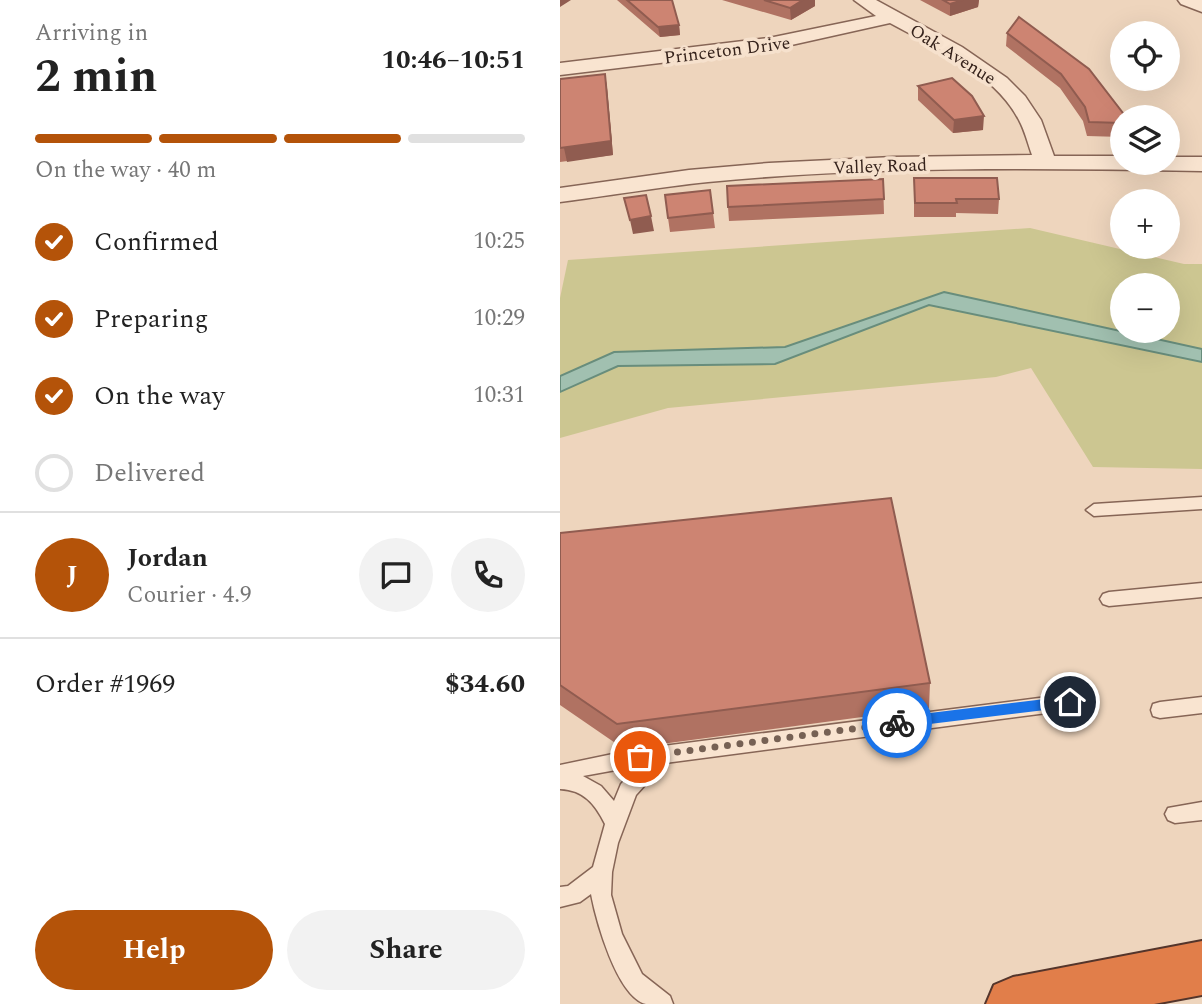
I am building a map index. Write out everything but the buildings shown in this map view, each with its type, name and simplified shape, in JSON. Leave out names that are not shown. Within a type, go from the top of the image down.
[{"type":"highway","points":[[1013,1004],[1202,968]]},
{"type":"street","name":"Oak Avenue","points":[[863,0],[977,66],[1005,88],[1030,120],[1045,161]]},
{"type":"street","points":[[1187,0],[1202,6]]},
{"type":"street","name":"Princeton Drive","points":[[560,69],[776,46],[834,34],[892,17]]},
{"type":"street","name":"Valley Road","points":[[560,195],[693,177],[761,171],[1045,161],[1202,164]]},
{"type":"lane","points":[[1094,510],[1202,503]]},
{"type":"lane","points":[[1109,599],[1202,590]]},
{"type":"lane","points":[[560,774],[620,758],[659,756],[808,734],[1070,702]]},
{"type":"lane","points":[[1160,710],[1202,705]]},
{"type":"lane","points":[[659,756],[628,790],[615,823],[602,872],[601,895],[612,936],[634,982],[662,1004]]},
{"type":"lane","points":[[560,780],[577,780],[597,794],[615,823]]},
{"type":"lane","points":[[1175,814],[1202,811]]},
{"type":"lane","points":[[560,897],[573,895],[602,872]]},
{"type":"shaded area","points":[[1030,228],[1110,247],[1110,259],[1163,259],[1184,264],[1202,264],[1202,349],[1175,343],[1180,343],[1180,273],[1110,273],[1110,329],[944,292],[785,347],[614,352],[560,376],[560,298],[568,260]]},
{"type":"shaded area","points":[[944,292],[1110,329],[1110,343],[929,305],[775,364],[618,366],[560,392],[560,376],[614,352],[785,347]]},
{"type":"shaded area","points":[[929,305],[1202,362],[1202,469],[1093,467],[1031,368],[996,377],[668,408],[560,438],[560,392],[618,366],[775,364]]},
{"type":"shaded area","points":[[1111,343],[1175,343],[1202,349],[1202,362]]},
{"type":"way so far","points":[[640,757],[897,723]]},
{"type":"route","points":[[897,723],[1070,702]]}]
